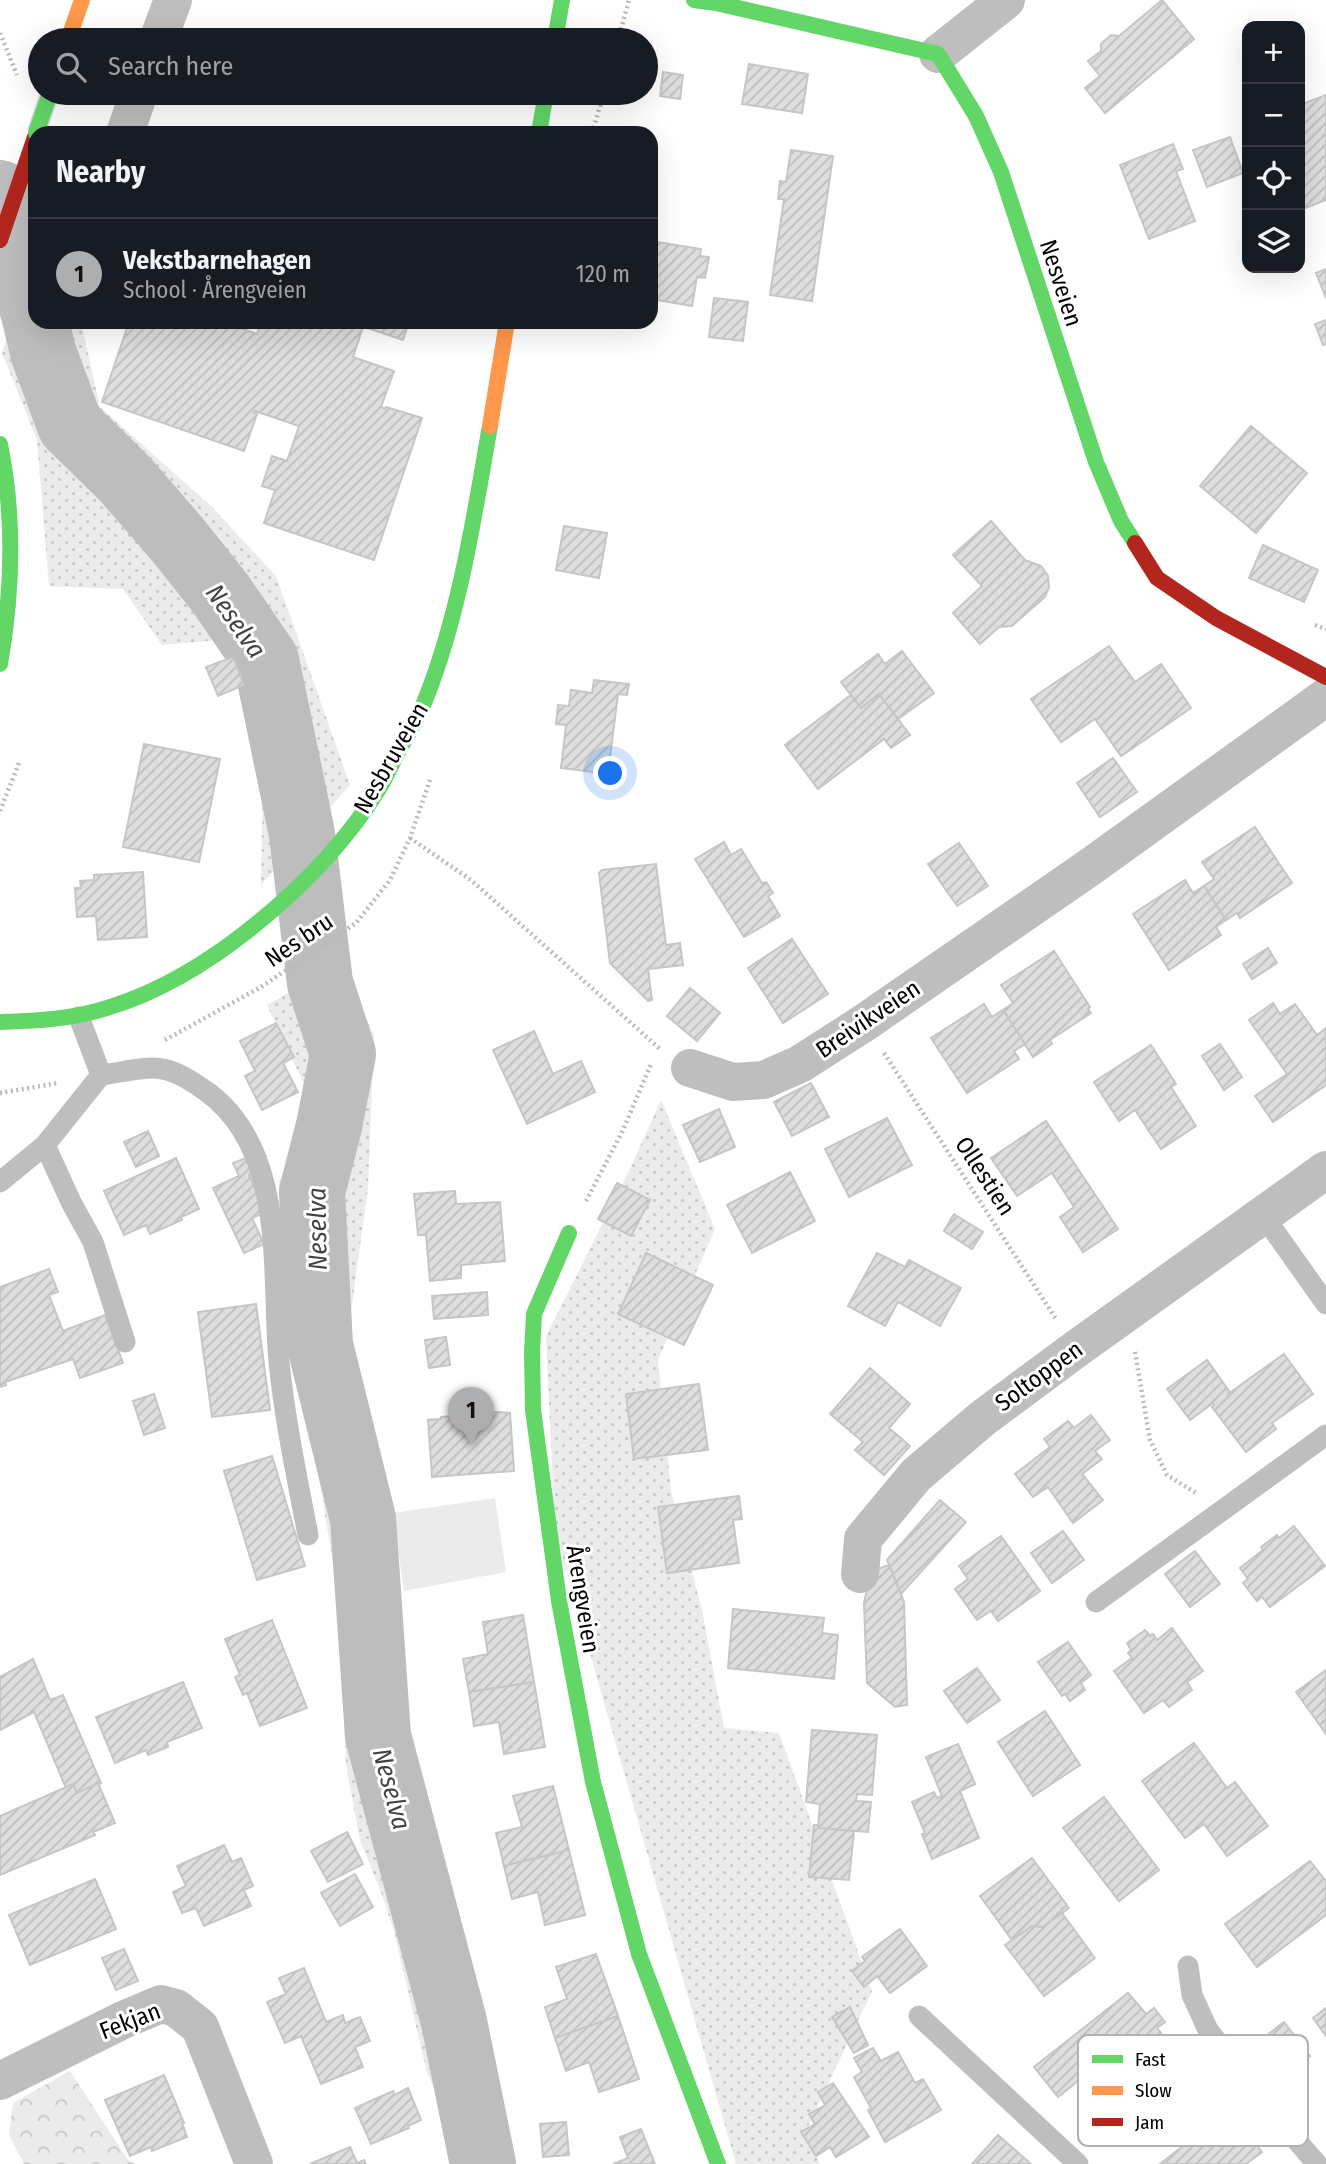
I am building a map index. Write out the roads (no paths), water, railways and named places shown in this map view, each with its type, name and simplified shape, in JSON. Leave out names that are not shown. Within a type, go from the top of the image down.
[{"type":"main road","points":[[72,28],[82,0]]},
{"type":"main road","points":[[557,28],[562,0]]},
{"type":"main road","points":[[694,0],[938,54]]},
{"type":"main road","name":"Nesveien","points":[[938,54],[976,116],[1001,172],[1096,462],[1121,521],[1157,578],[1216,618],[1326,677]]},
{"type":"main road","points":[[39,126],[46,105]]},
{"type":"main road","points":[[540,126],[544,105]]},
{"type":"main road","points":[[0,240],[28,158]]},
{"type":"main road","name":"Nesbruveien","points":[[0,1022],[37,1023],[79,1017],[117,1005],[196,969],[262,921],[328,856],[373,799],[428,696],[453,616],[481,478],[506,329]]},
{"type":"main road","points":[[0,444],[10,516],[12,561],[9,610],[0,664]]},
{"type":"main road","name":"Årengveien","points":[[569,1233],[534,1314],[532,1352],[533,1410],[559,1601],[593,1782],[639,1954],[718,2164]]},
{"type":"street","points":[[162,28],[173,0]]},
{"type":"street","points":[[938,54],[1006,0]]},
{"type":"street","points":[[127,126],[135,105]]},
{"type":"street","name":"Breivikveien","points":[[690,1068],[733,1082],[764,1080],[800,1064],[1090,867],[1326,696]]},
{"type":"street","name":"Soltoppen","points":[[860,1574],[863,1539],[916,1475],[983,1418],[1326,1170]]},
{"type":"street","name":"Fekjan","points":[[0,2081],[161,2004],[176,2008],[200,2026],[254,2164]]},
{"type":"lane","points":[[79,1017],[101,1075]]},
{"type":"lane","points":[[0,1182],[45,1145],[101,1075],[155,1068],[184,1075],[219,1101],[252,1145],[271,1209],[279,1361],[289,1441],[308,1535]]},
{"type":"lane","points":[[45,1145],[93,1242],[125,1342]]},
{"type":"lane","points":[[1263,1215],[1326,1304]]},
{"type":"lane","points":[[1096,1602],[1326,1435]]},
{"type":"lane","points":[[1188,1966],[1192,1995],[1212,2035]]},
{"type":"lane","points":[[919,2016],[1078,2164]]},
{"type":"lane","points":[[1301,2146],[1317,2164]]},
{"type":"waterway","name":"Neselva","points":[[0,193],[28,293]]},
{"type":"waterway","name":"Neselva","points":[[38,329],[43,352],[70,425],[125,479],[177,539],[220,593],[266,660],[302,834],[320,983],[343,1054],[329,1126],[312,1192],[320,1345],[363,1519],[378,1736],[454,2022],[483,2164]]},
{"type":"place","name":"Vekstbarnehagen","points":[[471,1445]]}]
